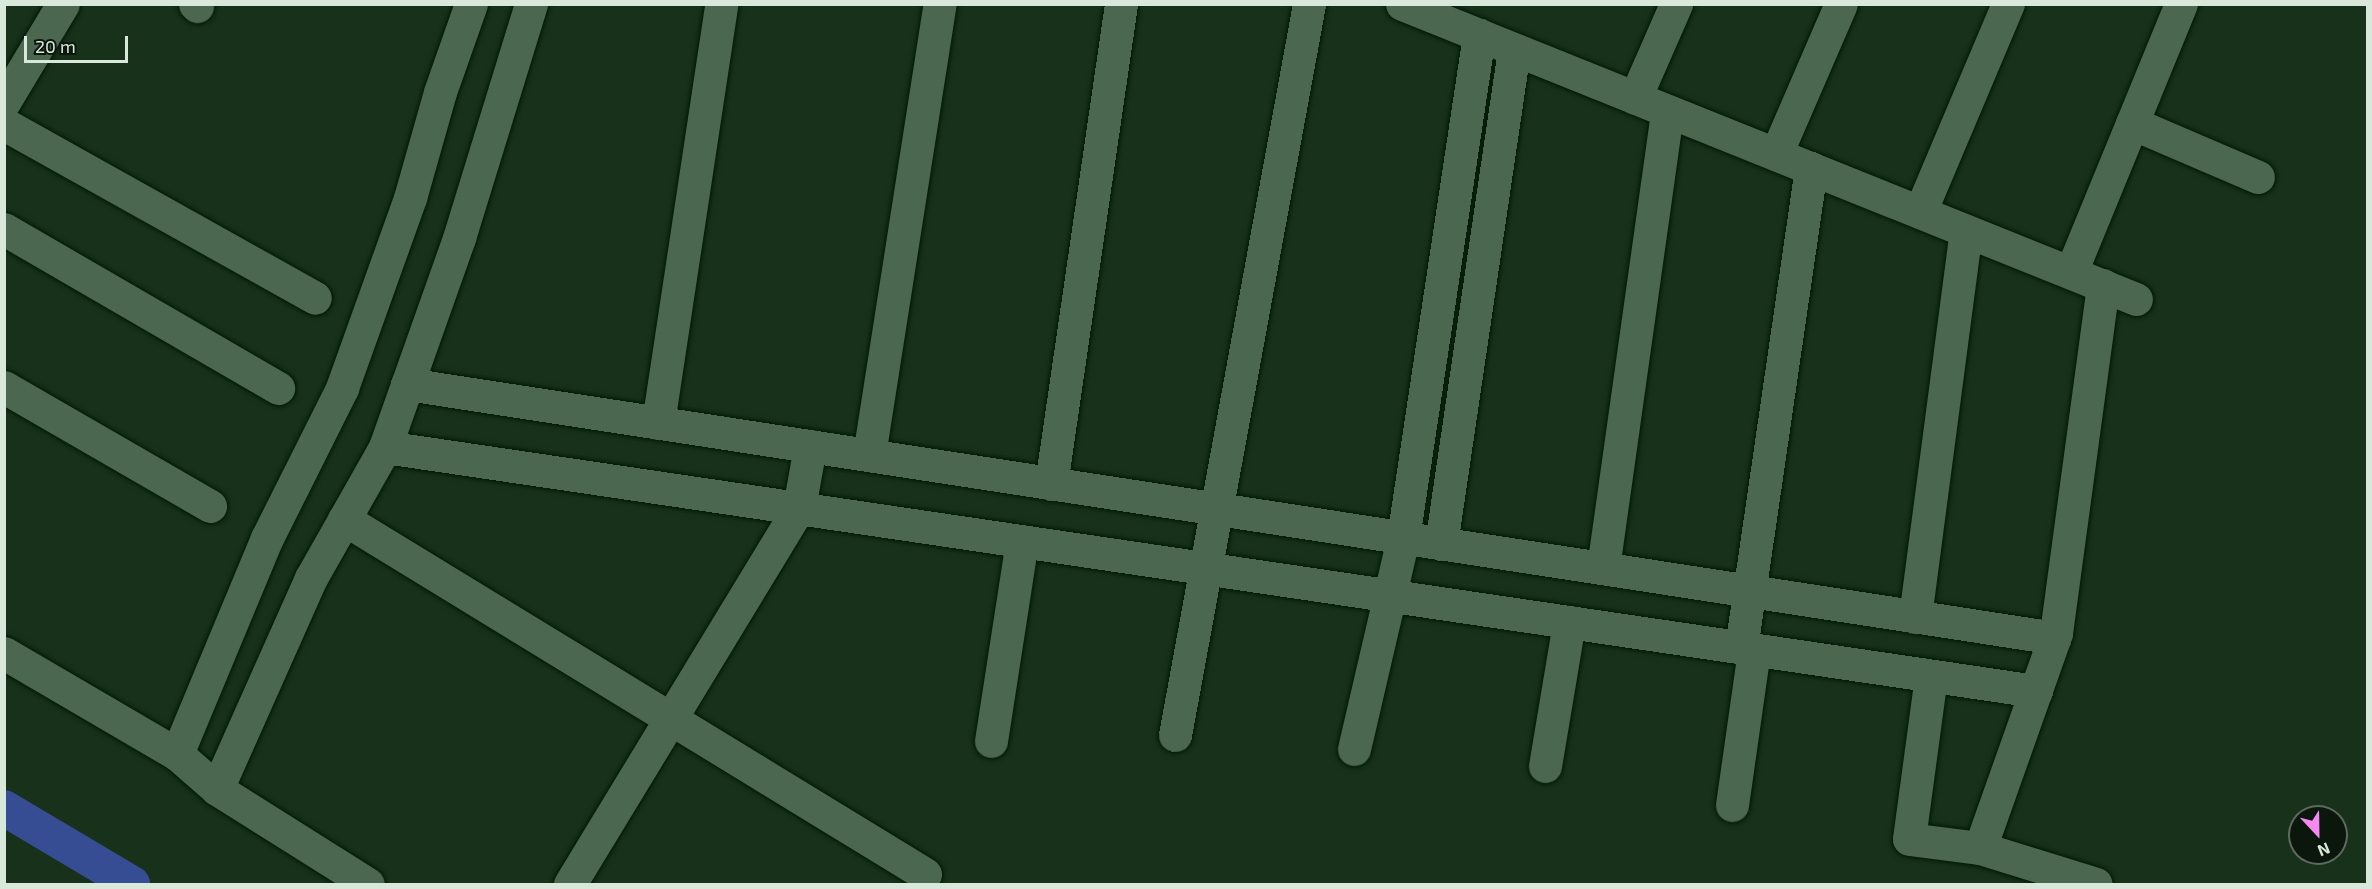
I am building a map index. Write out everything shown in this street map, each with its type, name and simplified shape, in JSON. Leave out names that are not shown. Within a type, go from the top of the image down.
[{"type":"street","points":[[4,102],[63,4]]},
{"type":"street","points":[[177,754],[267,538],[342,388],[410,198],[440,92],[471,4]]},
{"type":"street","points":[[217,789],[311,578],[385,447],[459,238],[525,14],[531,4]]},
{"type":"street","points":[[658,423],[721,4]]},
{"type":"street","points":[[869,456],[940,4]]},
{"type":"street","points":[[1051,484],[1121,4]]},
{"type":"street","points":[[1175,735],[1309,4]]},
{"type":"street","points":[[1402,4],[1476,24],[1514,50],[2136,299]]},
{"type":"street","points":[[1635,98],[1676,4]]},
{"type":"street","points":[[1776,154],[1840,4]]},
{"type":"street","points":[[1920,212],[2008,4]]},
{"type":"street","points":[[2071,272],[2181,4]]},
{"type":"street","points":[[1354,749],[1403,538],[1476,24]]},
{"type":"street","points":[[1441,544],[1514,50]]},
{"type":"street","points":[[1603,568],[1667,111]]},
{"type":"street","points":[[2132,123],[2258,177]]},
{"type":"street","points":[[4,124],[315,298]]},
{"type":"street","points":[[1732,805],[1751,591],[1811,168]]},
{"type":"street","points":[[4,229],[278,388]]},
{"type":"street","points":[[1915,617],[1966,231]]},
{"type":"street","points":[[1980,848],[2055,638],[2103,285]]},
{"type":"street","points":[[407,384],[2055,638]]},
{"type":"street","points":[[4,387],[210,506]]},
{"type":"street","points":[[570,885],[799,508],[810,446]]},
{"type":"street","points":[[385,447],[2036,692]]},
{"type":"street","points":[[344,519],[925,874]]},
{"type":"street","points":[[991,741],[1022,541]]},
{"type":"street","points":[[1545,766],[1569,622]]},
{"type":"street","points":[[4,653],[177,754],[217,789],[368,885]]},
{"type":"street","points":[[1931,676],[1910,839],[1980,848],[2096,885]]},
{"type":"waterway","points":[[4,808],[132,884]]}]
